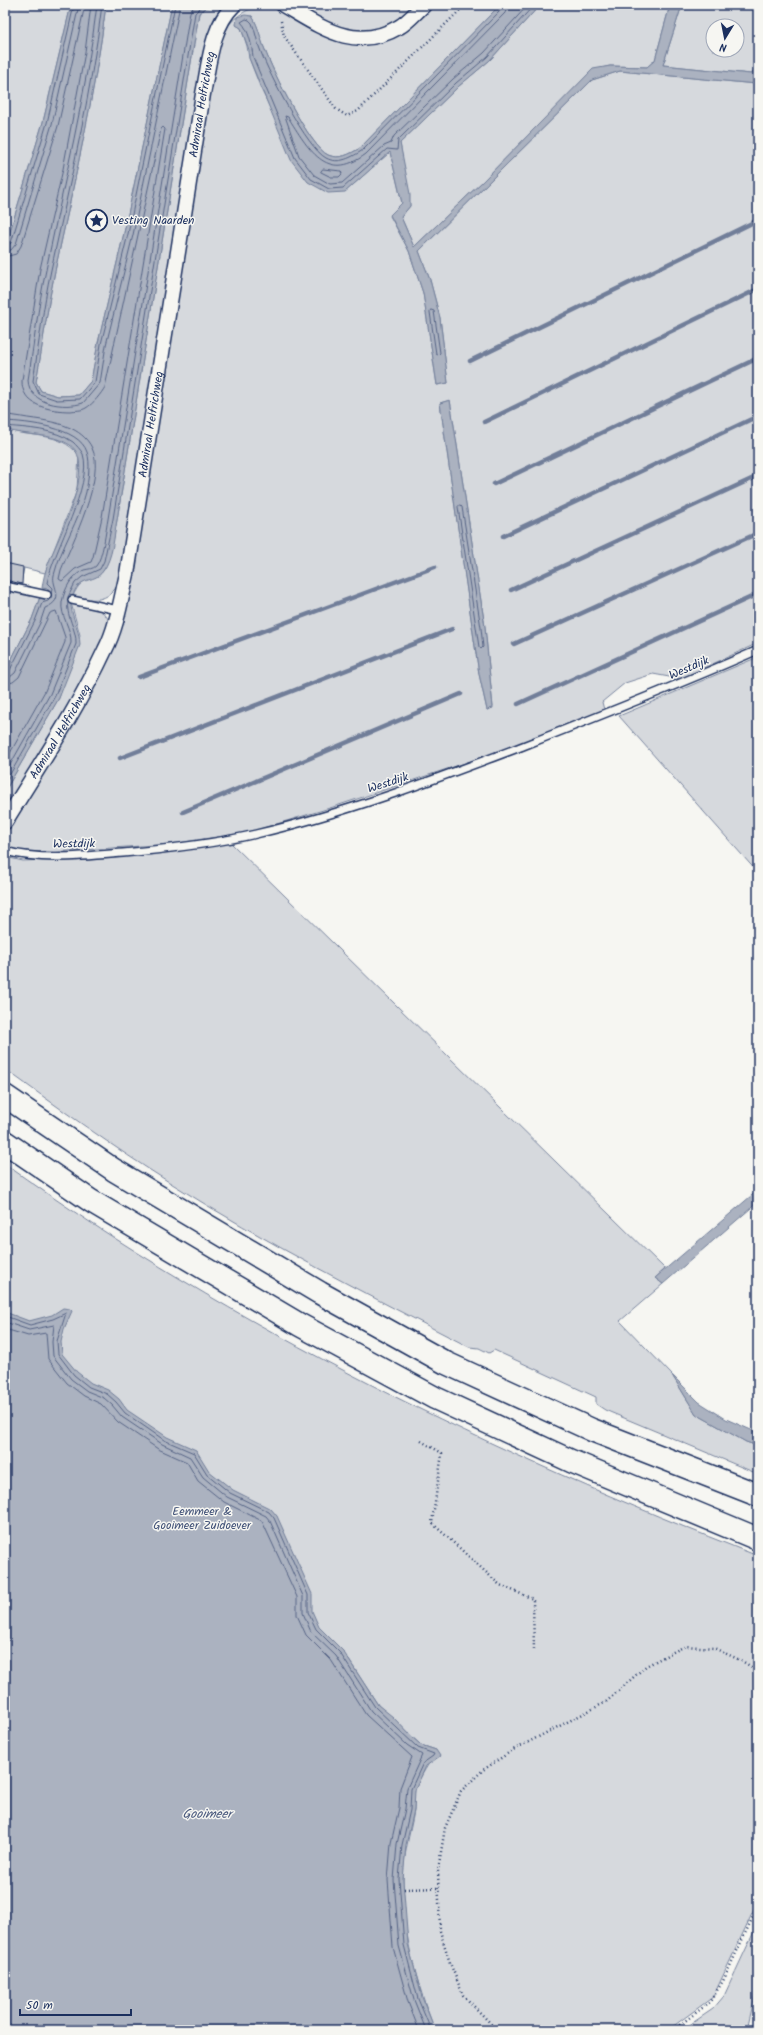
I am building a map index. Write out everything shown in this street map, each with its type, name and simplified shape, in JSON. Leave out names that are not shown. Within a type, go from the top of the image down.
[{"type":"highway","points":[[5,1096],[114,1170],[320,1293],[446,1363],[592,1430],[758,1495]]},
{"type":"highway","points":[[5,1142],[91,1201],[300,1325],[435,1398],[571,1461],[758,1539]]},
{"type":"street","name":"Admiraal Helfrichweg","points":[[5,822],[68,718],[106,650],[118,610],[128,566],[203,94],[218,28],[226,14],[234,5]]},
{"type":"street","points":[[283,5],[328,31],[357,38],[374,37],[399,27],[424,5]]},
{"type":"lane","points":[[5,586],[47,595]]},
{"type":"lane","points":[[72,600],[118,610]]},
{"type":"lane","name":"Westdijk","points":[[5,851],[21,856],[89,856],[174,848],[271,830],[332,813],[485,760],[688,681],[758,650]]},
{"type":"path","points":[[281,21],[284,36],[336,109],[346,116],[358,111],[465,5]]},
{"type":"path","points":[[422,1442],[442,1453],[432,1524],[500,1585],[533,1599],[534,1652]]},
{"type":"path","points":[[497,2030],[463,1994],[450,1963],[440,1931],[438,1870],[444,1828],[461,1792],[483,1770],[513,1750],[606,1702],[646,1666],[685,1646],[714,1648],[742,1661],[758,1671]]},
{"type":"path","points":[[404,1889],[439,1888]]},
{"type":"path","points":[[673,2030],[709,2003],[723,1981],[758,1906]]},
{"type":"green space","points":[[5,5],[71,5],[43,122],[5,248]]},
{"type":"green space","points":[[106,5],[172,5],[91,381],[79,395],[58,396],[41,391],[36,382],[52,285],[90,105]]},
{"type":"green space","points":[[210,5],[226,5],[122,578],[112,592],[102,598],[89,599],[73,596],[80,584],[96,577],[103,571],[106,567],[112,547],[199,13]]},
{"type":"green space","points":[[296,5],[418,5],[408,16],[375,33],[338,31]]},
{"type":"green space","points":[[430,5],[500,5],[360,148],[341,157],[328,155],[320,149],[302,124],[275,74],[252,16],[236,25],[241,28],[249,58],[261,89],[279,127],[345,192],[390,152],[402,203],[390,216],[409,251],[423,293],[437,385],[448,383],[440,318],[430,280],[419,251],[592,80],[620,71],[756,84],[758,81],[758,643],[680,679],[653,674],[625,683],[602,702],[604,710],[495,753],[333,807],[250,832],[170,844],[54,852],[18,851],[8,848],[5,845],[5,830],[108,653],[217,49],[223,34],[231,22],[239,16],[248,10],[262,6],[283,10],[298,15],[368,43]],"holes":[[[450,400],[485,627],[493,707],[487,710],[479,674],[440,403]]]},
{"type":"green space","points":[[540,5],[670,5],[655,60],[647,67],[610,66],[593,70],[483,181],[414,247],[401,217],[410,206],[400,143],[459,86],[490,60]]},
{"type":"green space","points":[[682,5],[758,5],[758,65],[751,74],[663,65]]},
{"type":"green space","points":[[5,429],[53,438],[71,447],[79,455],[77,490],[45,573],[24,568],[21,583],[5,580]]},
{"type":"green space","points":[[5,589],[40,597],[32,619],[5,672]]},
{"type":"green space","points":[[71,603],[101,611],[108,619],[110,626],[69,709],[5,815],[5,791],[59,698],[80,635]]},
{"type":"green space","points":[[758,657],[758,873],[619,716]]},
{"type":"green space","points":[[231,843],[665,1269],[655,1278],[663,1284],[620,1321],[672,1375],[696,1414],[746,1442],[758,1446],[758,1474],[605,1410],[596,1404],[596,1397],[494,1350],[489,1353],[479,1348],[469,1347],[318,1268],[243,1226],[148,1169],[5,1069],[5,857],[23,861],[151,855]]},
{"type":"green space","name":"Eemmeer & Gooimeer Zuidoever","points":[[5,1164],[93,1224],[183,1281],[275,1334],[369,1384],[465,1431],[561,1475],[659,1517],[758,1556],[758,1901],[713,1997],[668,2030],[435,2030],[416,1975],[408,1938],[403,1899],[403,1871],[414,1811],[415,1790],[436,1750],[421,1745],[378,1705],[349,1660],[5,1862]]},
{"type":"green space","points":[[758,1923],[758,1982],[747,2030],[682,2030],[713,2009],[724,1996]]},
{"type":"water","points":[[71,5],[106,5],[90,105],[52,285],[36,382],[41,391],[58,396],[79,395],[91,381],[172,5],[210,5],[199,13],[111,553],[103,571],[95,578],[81,583],[73,594],[71,607],[80,645],[59,698],[5,791],[5,672],[32,619],[40,597],[46,598],[48,589],[42,588],[44,576],[73,503],[78,485],[80,468],[77,455],[70,445],[46,436],[5,429],[5,248],[43,122]]},
{"type":"water","points":[[500,5],[540,5],[490,60],[459,86],[400,143],[410,194],[410,206],[401,217],[414,247],[483,181],[593,69],[610,66],[647,67],[655,60],[670,5],[682,5],[663,65],[751,74],[758,65],[758,81],[756,84],[620,71],[592,80],[419,251],[430,280],[440,318],[448,383],[437,385],[423,293],[409,251],[390,215],[402,203],[390,152],[345,192],[328,193],[308,182],[291,160],[249,58],[249,50],[241,28],[236,25],[237,17],[245,15],[252,16],[275,74],[302,124],[320,149],[328,155],[341,157],[360,148]]},
{"type":"water","points":[[450,400],[485,627],[493,708],[487,710],[479,674],[440,403]]},
{"type":"water","points":[[758,1190],[758,1202],[663,1284],[655,1278]]},
{"type":"water","name":"Gooimeer","points":[[63,1308],[70,1309],[72,1311],[64,1329],[61,1342],[62,1354],[77,1372],[91,1383],[108,1390],[119,1399],[127,1410],[167,1437],[196,1450],[209,1471],[233,1490],[271,1509],[277,1516],[312,1594],[312,1611],[319,1627],[343,1651],[378,1705],[393,1717],[421,1745],[436,1750],[440,1756],[426,1766],[415,1790],[414,1810],[406,1845],[403,1880],[408,1944],[422,1997],[435,2030],[5,2030],[5,1312],[29,1321],[52,1315]]},
{"type":"water","points":[[672,1375],[699,1402],[726,1419],[758,1433],[758,1446],[746,1442],[696,1414]]},
{"type":"building","points":[[5,563],[23,567],[22,584],[5,580]]},
{"type":"waterway","points":[[470,361],[758,220]]},
{"type":"waterway","points":[[484,422],[758,289]]},
{"type":"waterway","points":[[494,484],[758,358]]},
{"type":"waterway","points":[[503,536],[758,416]]},
{"type":"waterway","points":[[511,590],[758,476]]},
{"type":"waterway","points":[[514,644],[758,533]]},
{"type":"waterway","points":[[139,677],[435,567]]},
{"type":"waterway","points":[[518,704],[758,594]]},
{"type":"waterway","points":[[120,758],[452,629]]},
{"type":"waterway","points":[[183,812],[461,694]]},
{"type":"place","name":"Vesting Naarden","points":[[96,220]]}]
